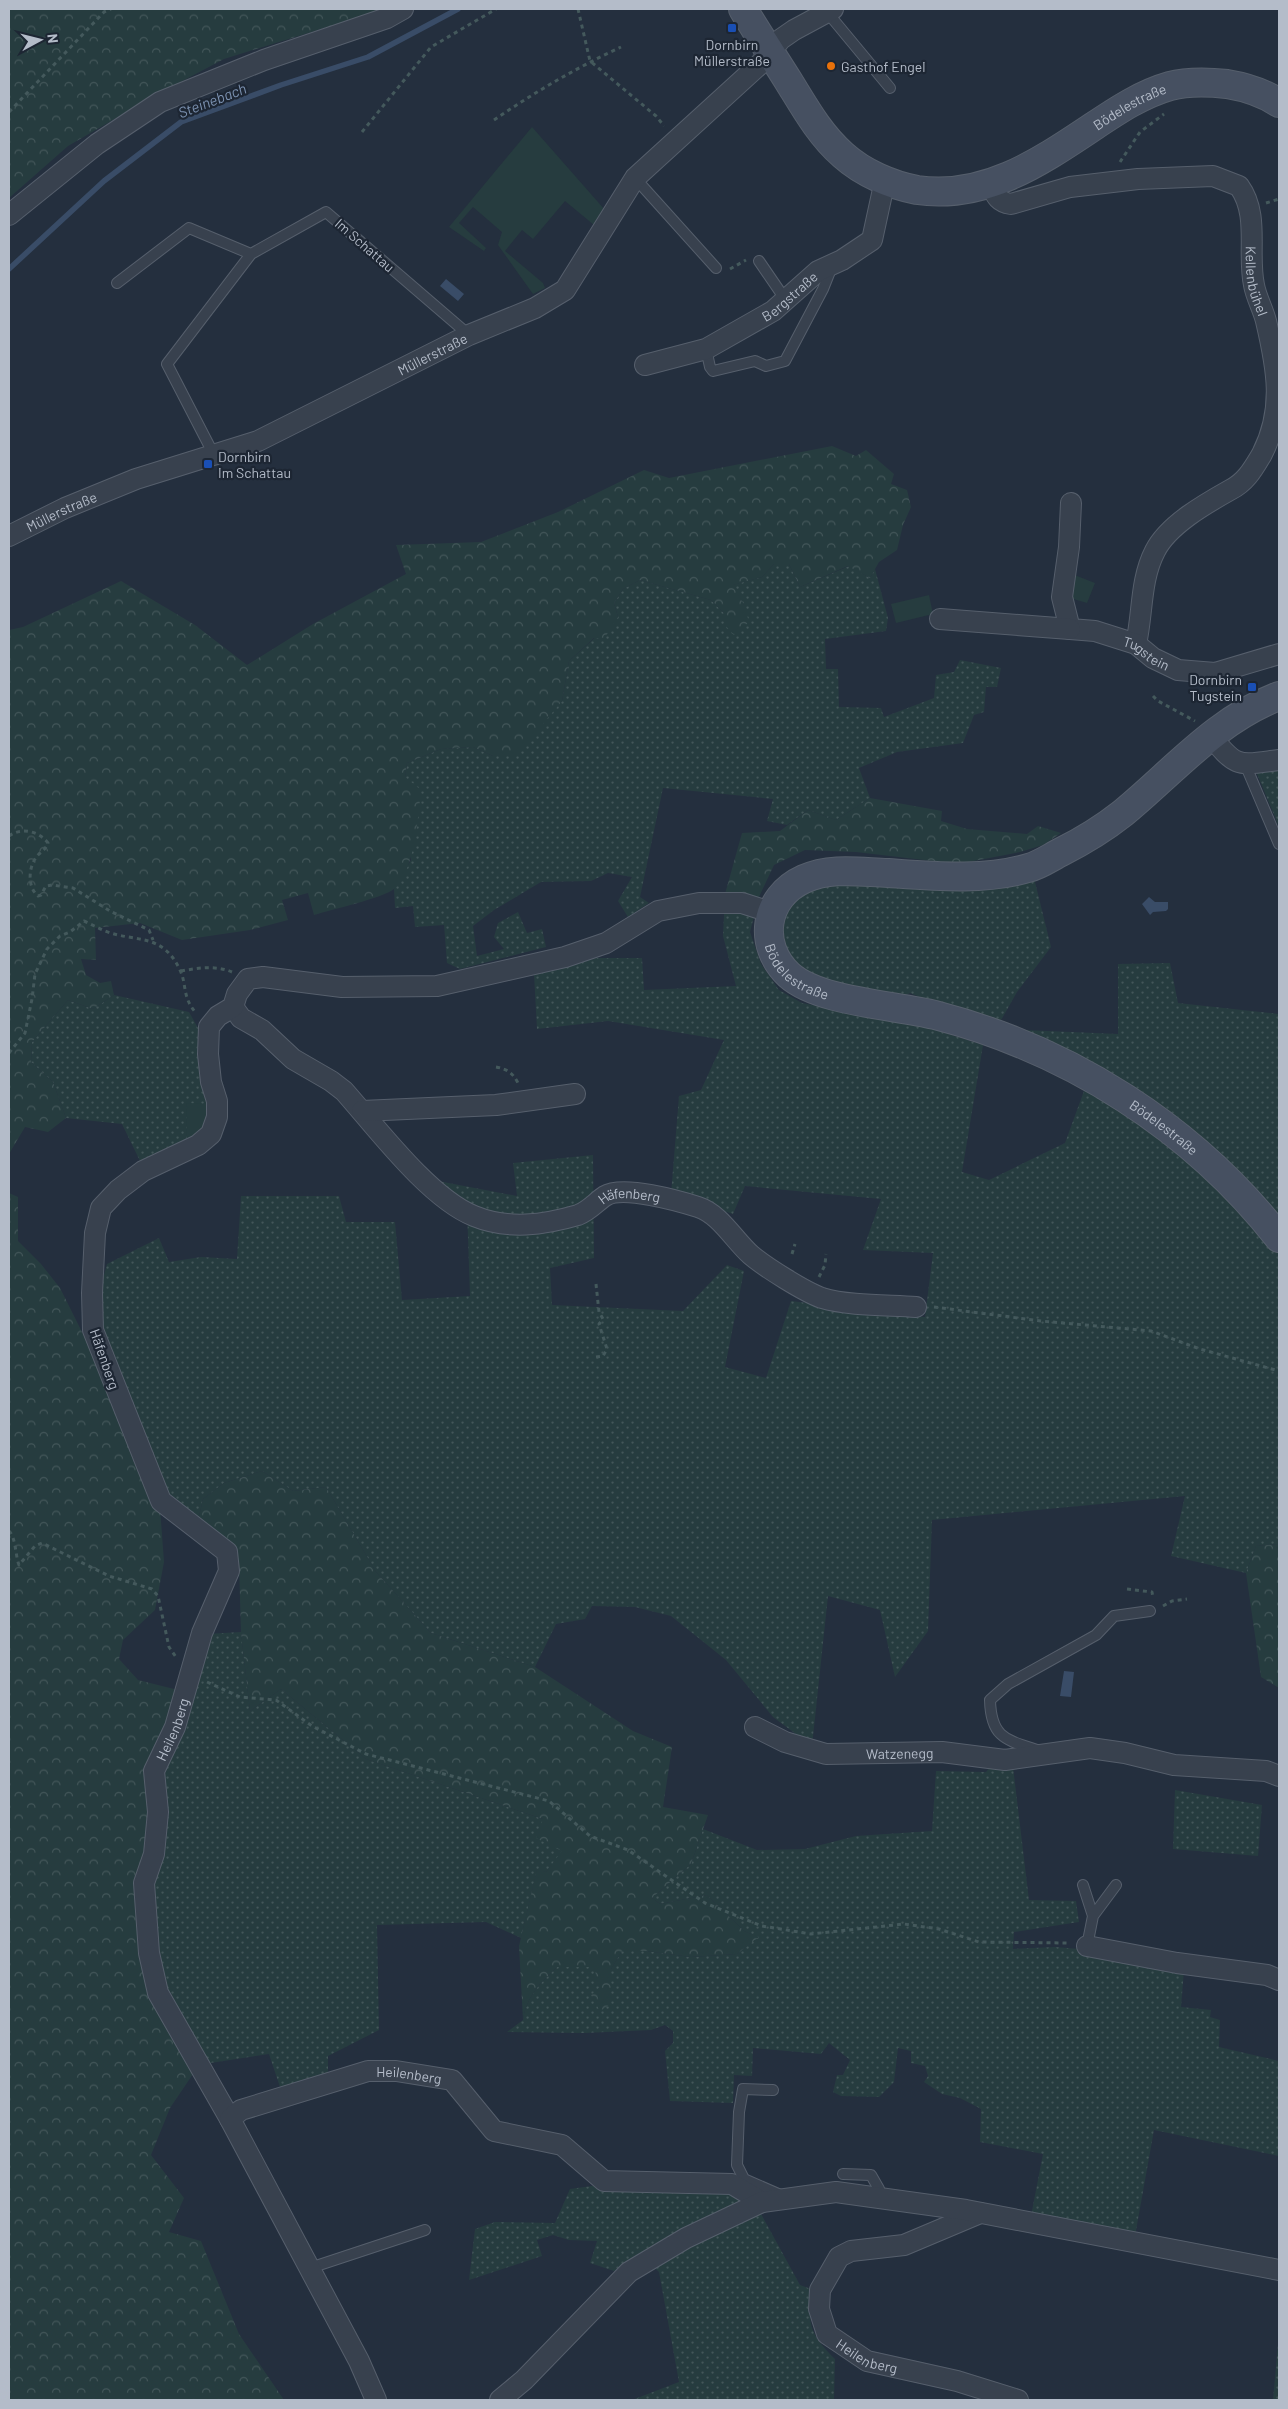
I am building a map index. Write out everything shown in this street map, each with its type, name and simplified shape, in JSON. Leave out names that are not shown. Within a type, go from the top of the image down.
[{"type":"main road","points":[[743,9],[807,113],[834,146],[854,164],[885,180],[910,188],[938,192],[961,191],[991,185]]},
{"type":"main road","name":"Bödelestraße","points":[[991,185],[1045,157],[1132,102],[1170,86],[1205,82],[1232,85],[1258,92],[1279,104]]},
{"type":"main road","points":[[770,912],[782,893],[803,879],[833,870],[972,876],[1029,868],[1087,839],[1123,813],[1203,729],[1254,705],[1279,696]]},
{"type":"main road","name":"Bödelestraße","points":[[770,912],[769,939],[775,958],[789,975],[805,986],[847,998],[933,1014],[974,1026],[1016,1041],[1086,1075],[1117,1092],[1200,1153],[1248,1201],[1279,1238]]},
{"type":"street","points":[[9,215],[97,144],[160,102],[264,60],[387,18],[403,9]]},
{"type":"street","name":"Müllerstraße","points":[[9,536],[64,508],[136,479],[258,441],[469,335],[535,308],[565,290],[635,178],[794,30],[830,10]]},
{"type":"street","name":"Kellenbühel","points":[[991,185],[996,196],[1002,202],[1011,204],[1070,187],[1181,176],[1213,176],[1239,186],[1250,206],[1254,284],[1266,321],[1276,372],[1276,421],[1250,474],[1234,488],[1199,507],[1161,540],[1154,552],[1142,594],[1141,622],[1136,644]]},
{"type":"street","name":"Bergstraße","points":[[645,364],[706,349],[773,311],[818,271],[834,264],[872,240],[885,180]]},
{"type":"street","points":[[1070,629],[1062,596],[1069,547],[1071,503]]},
{"type":"street","name":"Tugstein","points":[[940,619],[1096,631],[1136,644],[1153,658],[1178,670],[1215,673],[1279,654]]},
{"type":"street","points":[[1203,729],[1228,758],[1245,764],[1279,760]]},
{"type":"street","points":[[209,1027],[218,1016],[233,1006],[237,994],[248,980],[263,977],[342,987],[437,986],[564,957],[598,946],[658,911],[700,903],[742,903],[770,912]]},
{"type":"street","name":"Häfenberg","points":[[233,1006],[241,1018],[262,1030],[294,1059],[331,1080],[344,1091],[431,1187],[473,1216],[518,1225],[541,1224],[582,1214],[607,1195],[626,1192],[664,1198],[700,1208],[716,1218],[752,1256],[780,1275],[822,1298],[868,1304],[916,1307]]},
{"type":"street","name":"Häfenberg","points":[[191,1676],[202,1633],[229,1571],[227,1552],[161,1501],[94,1330],[92,1293],[95,1233],[101,1208],[118,1190],[143,1172],[198,1145],[211,1134],[217,1117],[217,1101],[211,1082],[208,1054],[209,1027]]},
{"type":"street","points":[[362,1111],[496,1105],[575,1094]]},
{"type":"street","name":"Heilenberg","points":[[191,1676],[176,1726],[154,1771],[158,1812],[154,1854],[144,1883],[148,1943],[158,1993],[230,2119],[310,2268],[359,2361],[376,2400]]},
{"type":"street","name":"Watzenegg","points":[[755,1727],[785,1742],[826,1754],[942,1752],[1005,1760],[1090,1748],[1125,1753],[1174,1765],[1266,1771],[1279,1776]]},
{"type":"street","points":[[1087,1946],[1177,1963],[1266,1975],[1279,1980]]},
{"type":"street","name":"Heilenberg","points":[[230,2119],[241,2110],[368,2071],[396,2071],[452,2080],[494,2131],[562,2145],[604,2181],[732,2184],[762,2202]]},
{"type":"street","points":[[500,2400],[524,2380],[629,2272],[686,2238],[762,2202],[836,2192],[980,2213],[1279,2270]]},
{"type":"street","name":"Heilenberg","points":[[980,2213],[904,2244],[851,2251],[839,2257],[820,2290],[819,2309],[827,2334],[867,2361],[957,2381],[1018,2400]]},
{"type":"lane","points":[[830,10],[890,88]]},
{"type":"lane","points":[[635,178],[716,268]]},
{"type":"lane","name":"Im Schattau","points":[[212,454],[167,364],[250,254],[326,212],[469,335]]},
{"type":"lane","points":[[117,283],[188,228],[250,254]]},
{"type":"lane","points":[[759,261],[785,299]]},
{"type":"lane","points":[[706,349],[710,368],[713,372],[755,362],[766,366],[785,361],[823,290],[834,264]]},
{"type":"lane","points":[[1245,764],[1279,844]]},
{"type":"lane","name":"Watzenegg","points":[[1048,1754],[1006,1740],[995,1729],[990,1715],[990,1700],[1008,1684],[1096,1635],[1114,1616],[1150,1611]]},
{"type":"lane","points":[[1082,1885],[1093,1916]]},
{"type":"lane","points":[[1087,1946],[1093,1916],[1116,1885]]},
{"type":"lane","points":[[772,2090],[743,2089],[739,2112],[737,2165],[744,2179],[789,2198]]},
{"type":"lane","points":[[843,2174],[871,2175],[879,2188],[877,2198]]},
{"type":"lane","points":[[310,2268],[425,2230]]},
{"type":"path","points":[[9,112],[104,12],[111,9]]},
{"type":"path","points":[[362,132],[431,47],[496,9]]},
{"type":"path","points":[[578,9],[590,61],[656,116],[670,133]]},
{"type":"path","points":[[494,120],[536,91],[590,61],[621,47]]},
{"type":"path","points":[[1108,182],[1140,132],[1166,113]]},
{"type":"path","points":[[716,268],[729,269],[748,259],[759,261]]},
{"type":"path","points":[[1153,696],[1158,701],[1192,718],[1203,729]]},
{"type":"path","points":[[9,836],[16,831],[29,832],[43,836],[48,843],[45,851],[37,856],[31,870],[30,884],[32,892],[38,896],[41,895],[46,886],[52,885],[73,888],[110,911],[149,930],[153,941],[168,954],[181,971],[189,1006],[209,1027]]},
{"type":"path","points":[[9,1052],[25,1033],[35,974],[47,949],[60,936],[70,932],[84,921],[106,932],[153,941]]},
{"type":"path","points":[[181,971],[201,967],[223,968],[248,980]]},
{"type":"path","points":[[496,1067],[503,1068],[512,1073],[518,1084],[514,1087]]},
{"type":"path","points":[[792,1254],[795,1244]]},
{"type":"path","points":[[817,1280],[825,1265],[826,1254]]},
{"type":"path","points":[[596,1284],[599,1312],[603,1319],[599,1324],[607,1349],[603,1356],[596,1357]]},
{"type":"path","points":[[916,1307],[936,1307],[1041,1321],[1151,1331],[1251,1365],[1279,1371]]},
{"type":"path","points":[[9,1531],[14,1540],[15,1555],[19,1564],[35,1546],[42,1543],[109,1576],[152,1588],[158,1596],[170,1647],[191,1676],[240,1697],[276,1700],[312,1726],[366,1754],[549,1801],[590,1836],[628,1850],[705,1903],[762,1926],[811,1934],[904,1924],[938,1929],[979,1942],[1031,1944],[1064,1942],[1087,1946]]},
{"type":"path","points":[[1127,1589],[1152,1592]]},
{"type":"path","points":[[1150,1611],[1172,1601],[1187,1599]]},
{"type":"green space","points":[[9,9],[386,9],[224,59],[156,95],[68,146],[9,198]]},
{"type":"green space","points":[[532,127],[605,210],[594,225],[565,201],[533,239],[522,230],[505,251],[543,283],[545,288],[533,294],[498,245],[502,232],[473,207],[459,223],[486,248],[484,251],[449,227]]},
{"type":"green space","points":[[832,446],[856,456],[866,450],[894,474],[891,484],[907,490],[911,507],[903,525],[897,550],[879,562],[870,578],[848,566],[800,587],[789,564],[774,564],[762,577],[733,585],[744,605],[749,622],[734,635],[724,624],[724,613],[711,600],[640,580],[623,589],[614,603],[618,617],[604,639],[594,638],[569,661],[562,701],[518,754],[493,756],[473,747],[441,749],[407,763],[405,777],[421,790],[417,828],[411,857],[407,870],[394,889],[368,900],[314,915],[308,893],[282,900],[288,920],[250,930],[182,940],[140,923],[95,928],[96,960],[81,959],[86,975],[100,983],[111,981],[114,995],[93,1009],[68,1000],[32,1042],[31,1062],[53,1082],[66,1118],[48,1132],[25,1127],[9,1154],[9,630],[23,627],[121,581],[195,625],[247,665],[313,624],[406,574],[396,545],[481,542],[558,512],[644,470],[669,478]]},
{"type":"green space","points":[[774,564],[789,564],[800,587],[849,566],[870,578],[875,569],[888,618],[886,631],[825,639],[826,669],[838,669],[839,707],[881,708],[884,717],[934,698],[936,675],[954,672],[960,660],[1001,668],[997,687],[986,687],[984,712],[974,715],[963,743],[897,752],[859,768],[870,798],[836,820],[808,810],[787,825],[767,821],[773,799],[663,788],[640,897],[649,903],[628,917],[618,901],[632,877],[608,873],[591,881],[541,882],[494,910],[473,926],[477,956],[504,949],[494,937],[498,923],[518,912],[527,933],[542,929],[546,947],[460,969],[447,963],[444,925],[415,927],[413,906],[395,908],[394,889],[411,860],[405,777],[407,763],[441,749],[473,747],[493,756],[562,701],[569,661],[618,617],[614,603],[623,589],[640,580],[711,600],[724,613],[744,605],[732,585],[762,577]]},
{"type":"green space","points":[[1072,574],[1095,583],[1087,603],[1070,598]]},
{"type":"green space","points":[[929,595],[933,614],[896,623],[891,604]]},
{"type":"green space","points":[[1279,765],[1279,827],[1255,769]]},
{"type":"green space","points":[[870,798],[942,811],[941,821],[967,829],[1027,834],[1038,826],[1061,833],[1043,845],[1020,852],[958,864],[856,852],[805,850],[774,865],[759,897],[725,894],[742,833],[780,831],[808,810],[836,820]]},
{"type":"green space","points":[[1034,878],[1051,947],[1017,992],[1000,1022],[942,1006],[910,993],[905,996],[822,981],[800,968],[786,950],[781,928],[788,908],[801,894],[833,882]]},
{"type":"green space","points":[[725,894],[759,897],[750,932],[761,964],[779,990],[802,1003],[923,1026],[983,1045],[962,1172],[989,1180],[1065,1143],[1092,1069],[1024,1030],[1118,1034],[1118,964],[1170,963],[1178,1003],[1278,1014],[1279,1017],[1279,1544],[1256,1546],[1246,1573],[1171,1556],[1185,1496],[932,1520],[928,1631],[895,1677],[880,1610],[828,1596],[812,1746],[773,1717],[726,1660],[671,1616],[635,1607],[592,1606],[585,1619],[556,1624],[535,1667],[431,1633],[376,1572],[326,1487],[293,1491],[262,1471],[224,1483],[203,1499],[198,1521],[160,1508],[86,1340],[107,1264],[159,1238],[169,1262],[201,1257],[237,1259],[241,1196],[339,1196],[346,1222],[395,1222],[402,1300],[470,1296],[467,1208],[438,1181],[517,1196],[513,1163],[593,1155],[594,1258],[550,1268],[552,1305],[683,1311],[727,1265],[744,1271],[725,1367],[766,1378],[791,1301],[925,1317],[933,1253],[863,1250],[881,1199],[745,1186],[733,1214],[671,1194],[679,1096],[701,1090],[724,1040],[608,1021],[537,1029],[534,974],[597,958],[642,958],[644,990],[736,986],[723,936]]},
{"type":"green space","points":[[114,995],[189,1012],[202,1035],[208,1104],[187,1141],[141,1163],[122,1124],[66,1118],[53,1082],[31,1062],[32,1042],[68,1000],[93,1009]]},
{"type":"green space","points":[[186,1103],[208,1104],[207,1125],[187,1141]]},
{"type":"green space","points":[[9,1193],[18,1197],[18,1241],[41,1264],[60,1288],[86,1340],[160,1508],[164,1562],[155,1610],[123,1640],[119,1659],[138,1680],[182,1691],[154,1813],[140,1927],[195,2071],[170,2108],[151,2155],[184,2198],[169,2232],[201,2241],[239,2334],[284,2400],[9,2400]]},
{"type":"green space","points":[[262,1471],[293,1491],[326,1487],[376,1572],[431,1633],[535,1667],[633,1731],[672,1747],[663,1807],[708,1815],[691,1864],[652,1898],[660,1904],[707,1895],[744,1931],[759,1937],[737,1954],[691,1957],[646,1951],[622,1951],[611,1969],[611,2004],[600,2011],[591,1995],[600,1987],[595,1981],[596,1967],[557,1967],[540,1984],[531,1997],[523,2020],[519,1946],[537,1869],[546,1872],[562,1851],[536,1838],[543,1819],[366,1759],[281,1689],[250,1711],[241,1633],[239,1564],[228,1544],[198,1521],[203,1499],[224,1483]]},
{"type":"green space","points":[[1279,1544],[1279,1688],[1261,1677],[1246,1573],[1256,1546]]},
{"type":"green space","points":[[241,1632],[250,1711],[281,1689],[366,1759],[543,1819],[563,1851],[546,1872],[537,1870],[521,1938],[486,1922],[377,1925],[379,2030],[328,2056],[328,2073],[281,2090],[269,2054],[204,2064],[195,2071],[140,1927],[170,1726],[206,1634]]},
{"type":"green space","points":[[991,1766],[1013,1767],[1029,1900],[1076,1901],[1079,1922],[1014,1932],[1013,1949],[1055,1947],[1079,1949],[1184,1970],[1181,2007],[1211,2010],[1210,2017],[1220,2020],[1219,2047],[1279,2061],[1279,2156],[1154,2130],[1135,2236],[1030,2221],[1043,2154],[980,2142],[981,2109],[960,2098],[942,2094],[924,2082],[928,2076],[925,2066],[911,2063],[911,2051],[898,2048],[894,2082],[879,2097],[841,2096],[833,2092],[837,2075],[843,2075],[850,2060],[829,2043],[821,2054],[753,2048],[752,2076],[734,2075],[733,2103],[670,2101],[665,2051],[673,2043],[673,2031],[665,2025],[651,2030],[584,2033],[507,2032],[523,2020],[531,1997],[540,1984],[557,1967],[596,1967],[600,1987],[611,2004],[611,1969],[622,1951],[646,1951],[691,1957],[737,1954],[758,1937],[744,1931],[707,1895],[660,1904],[652,1898],[691,1864],[703,1829],[757,1850],[805,1849],[856,1836],[932,1831],[936,1771],[986,1772]]},
{"type":"green space","points":[[1175,1790],[1262,1805],[1258,1856],[1173,1849]]},
{"type":"green space","points":[[606,2184],[724,2191],[736,2196],[749,2216],[760,2212],[800,2285],[811,2289],[810,2320],[812,2328],[820,2342],[835,2359],[834,2400],[632,2400],[679,2382],[659,2272],[640,2253],[614,2271],[590,2263],[597,2241],[569,2240],[553,2235],[537,2240],[542,2256],[469,2280],[475,2229],[495,2222],[555,2223],[570,2189]]},
{"type":"green space","points":[[1279,2333],[1279,2400],[1273,2400]]},
{"type":"water","points":[[446,279],[464,294],[458,301],[440,286]]},
{"type":"water","points":[[1149,897],[1155,902],[1168,902],[1168,909],[1166,911],[1153,912],[1150,915],[1142,904]]},
{"type":"water","points":[[1064,1671],[1074,1672],[1071,1697],[1060,1696]]},
{"type":"waterway","name":"Steinebach","points":[[9,269],[104,181],[181,122],[281,85],[368,57],[458,9]]},
{"type":"place","name":"Dornbirn Müllerstraße","points":[[732,28]]},
{"type":"place","name":"Gasthof Engel","points":[[831,66]]},
{"type":"place","name":"Dornbirn Im Schattau","points":[[208,464]]},
{"type":"place","name":"Dornbirn Tugstein","points":[[1252,687]]}]
